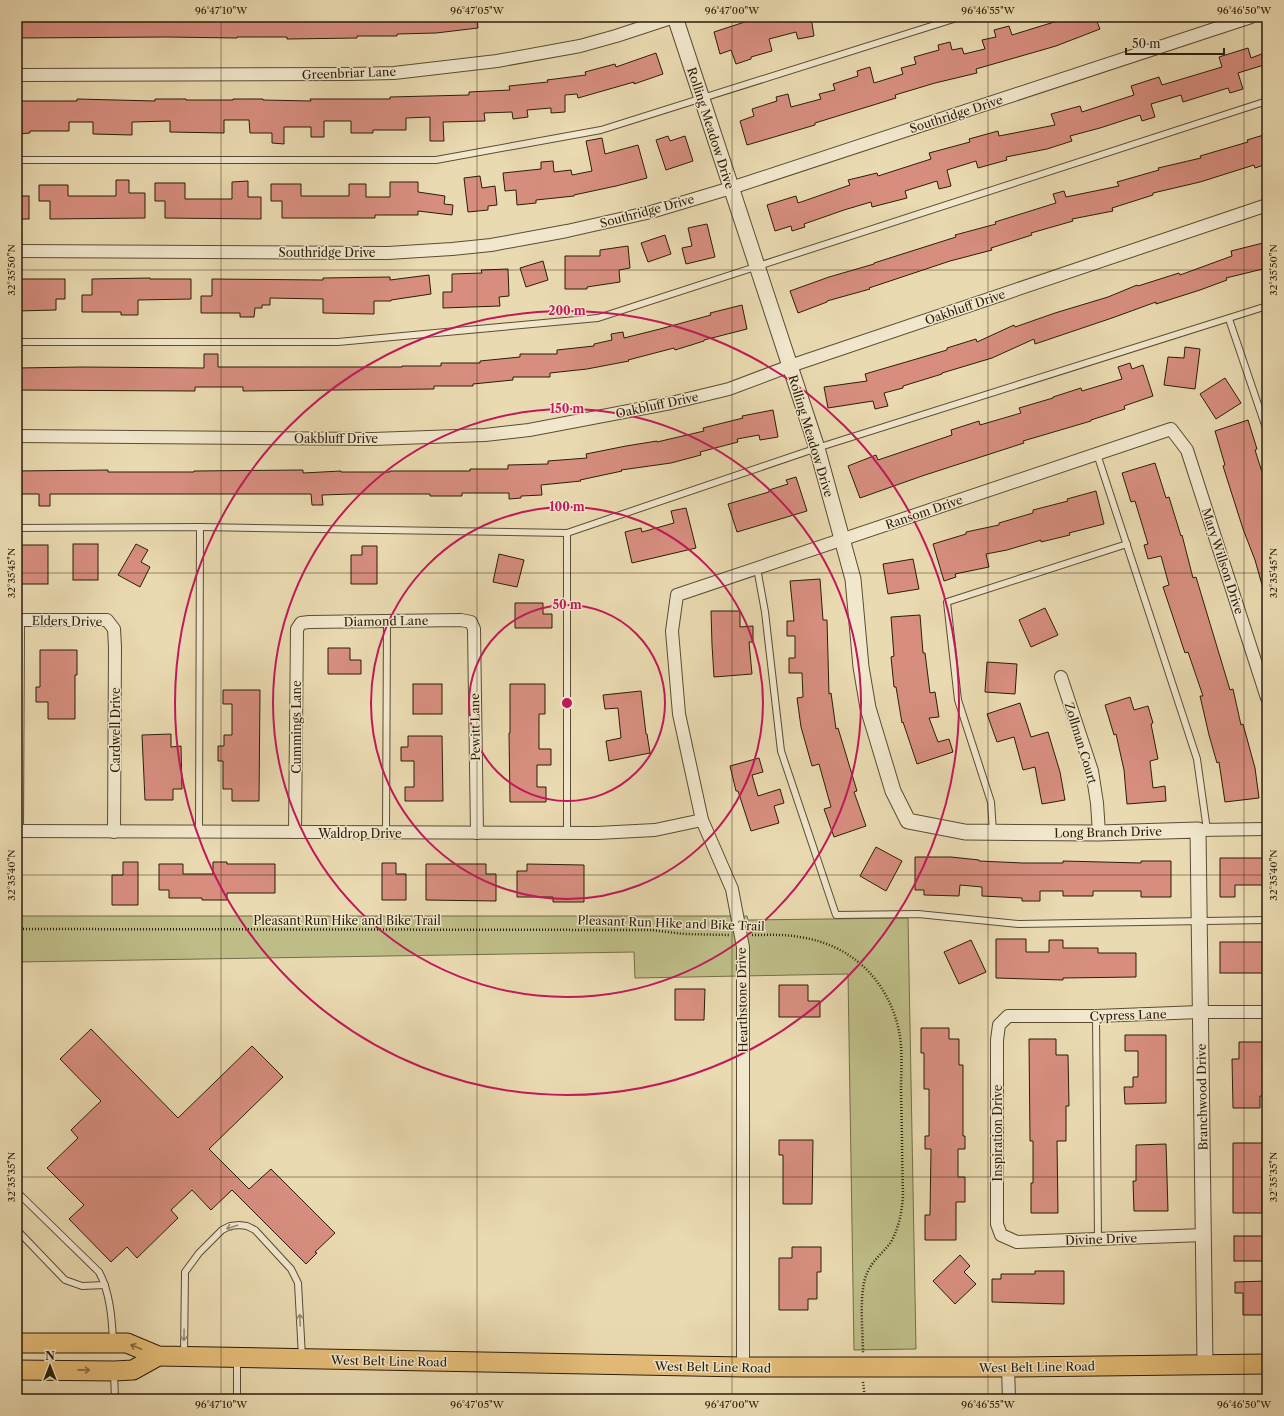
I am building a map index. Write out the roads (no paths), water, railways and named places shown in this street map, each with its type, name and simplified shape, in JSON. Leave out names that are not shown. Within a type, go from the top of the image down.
[{"type":"main road","name":"West Belt Line Road","points":[[17,1343],[127,1343],[158,1356],[184,1357],[743,1367],[1008,1367],[1267,1364]]},
{"type":"main road","points":[[113,1343],[114,1371]]},
{"type":"main road","points":[[17,1370],[133,1370],[158,1356]]},
{"type":"street","name":"Greenbriar Lane","points":[[17,76],[350,74],[394,72],[497,61],[580,46],[675,17]]},
{"type":"street","name":"Rolling Meadow Drive","points":[[675,17],[730,188],[817,448],[853,579],[861,667],[868,708],[893,791],[908,821],[950,828]]},
{"type":"street","name":"Southridge Drive","points":[[17,251],[388,253],[452,249],[498,244],[567,231],[651,212],[730,188],[1251,17]]},
{"type":"street","name":"Oakbluff Drive","points":[[17,436],[373,439],[485,435],[543,427],[671,403],[729,389],[790,366],[1267,205]]},
{"type":"street","name":"Ransom Drive","points":[[677,595],[1171,429]]},
{"type":"street","name":"Mary Willson Drive","points":[[1171,429],[1187,450],[1267,698]]},
{"type":"street","name":"Hearthstone Drive","points":[[677,595],[672,631],[679,714],[702,820],[732,889],[743,947],[743,1367]]},
{"type":"street","name":"Elders Drive","points":[[19,620],[107,620],[114,629]]},
{"type":"street","name":"Diamond Lane","points":[[301,623],[462,620],[471,622]]},
{"type":"street","name":"Pewitt Lane","points":[[471,622],[474,628],[477,833]]},
{"type":"street","name":"Cummings Lane","points":[[295,832],[296,628],[301,623]]},
{"type":"street","name":"Cardwell Drive","points":[[114,629],[114,832]]},
{"type":"street","name":"Zollman Court","points":[[1061,677],[1092,770],[1099,833]]},
{"type":"street","name":"Waldrop Drive","points":[[18,831],[597,833],[655,830],[702,820]]},
{"type":"street","name":"Long Branch Drive","points":[[950,828],[965,832],[1099,833],[1267,829]]},
{"type":"street","name":"Branchwood Drive","points":[[1202,830],[1199,921],[1205,1364]]},
{"type":"street","name":"Cypress Lane","points":[[999,1031],[999,1025],[1008,1016],[1096,1016],[1200,1012],[1267,1012]]},
{"type":"street","name":"Inspiration Drive","points":[[999,1031],[997,1040],[997,1224],[1001,1234]]},
{"type":"street","name":"Divine Drive","points":[[1001,1234],[1017,1242],[1204,1234]]},
{"type":"street","points":[[1008,1367],[1009,1399]]},
{"type":"lane","points":[[17,160],[436,160],[601,130],[960,17]]},
{"type":"lane","points":[[17,342],[338,342],[598,318],[1267,101]]},
{"type":"lane","points":[[17,528],[200,527],[567,533],[817,448],[1267,306]]},
{"type":"lane","points":[[1229,318],[1267,430]]},
{"type":"lane","points":[[1097,454],[1197,759],[1202,830]]},
{"type":"lane","points":[[200,527],[200,832]]},
{"type":"lane","points":[[567,533],[567,833]]},
{"type":"lane","points":[[993,832],[991,802],[958,700],[947,602],[1127,544]]},
{"type":"lane","points":[[757,568],[765,612],[781,751],[836,914],[918,914],[1019,924],[1267,920]]},
{"type":"lane","points":[[18,831],[19,620]]},
{"type":"lane","points":[[386,832],[387,621]]},
{"type":"lane","points":[[1096,1016],[1098,1239]]},
{"type":"lane","points":[[17,1192],[99,1272],[105,1285],[112,1324],[113,1343]]},
{"type":"lane","points":[[184,1357],[185,1272],[199,1253],[222,1230],[239,1224],[255,1230],[291,1269],[298,1283],[302,1359]]},
{"type":"lane","points":[[17,1230],[65,1280],[82,1286],[105,1285]]},
{"type":"lane","points":[[237,1358],[237,1399]]},
{"type":"lane","points":[[114,1371],[115,1399]]}]
